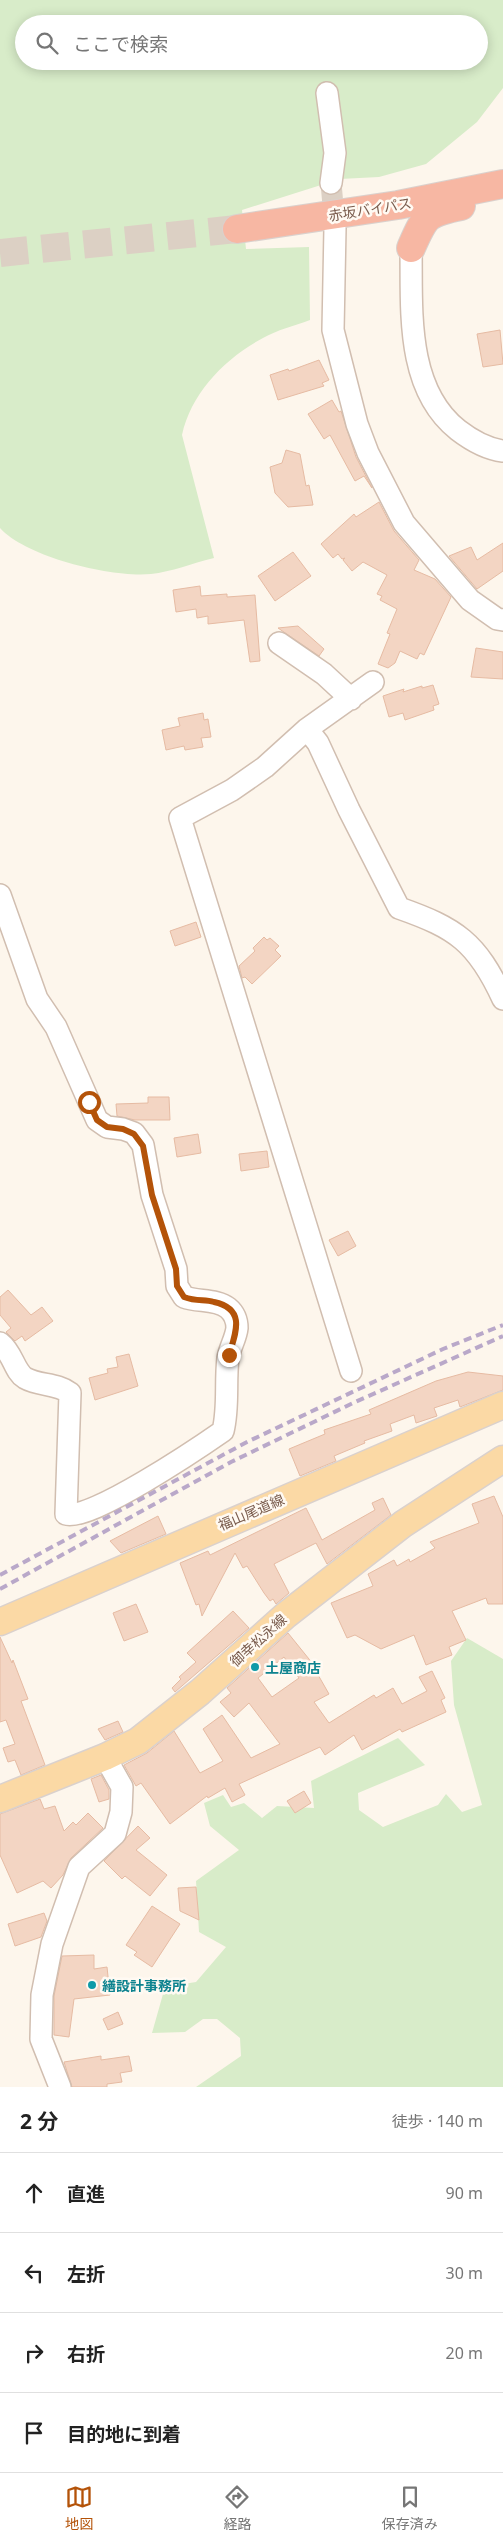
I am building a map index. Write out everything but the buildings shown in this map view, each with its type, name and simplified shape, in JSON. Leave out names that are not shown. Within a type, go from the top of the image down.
[{"type":"highway","points":[[292,221],[349,201],[491,174],[503,166]]},
{"type":"highway","name":"赤坂バイパス","points":[[236,228],[292,221],[344,220],[503,184]]},
{"type":"highway","points":[[410,248],[421,225],[434,212],[503,197]]},
{"type":"highway","points":[[344,220],[381,215],[401,225],[410,248]]},
{"type":"main road","name":"福山尾道線","points":[[0,1622],[503,1405]]},
{"type":"main road","name":"御幸松永線","points":[[0,1799],[105,1757],[138,1741],[200,1692],[286,1615],[403,1524],[503,1458]]},
{"type":"street","points":[[327,93],[335,154],[332,183]]},
{"type":"street","points":[[344,220],[333,330],[357,424],[368,453],[404,522],[470,600],[497,619],[503,620]]},
{"type":"street","points":[[410,248],[416,358],[426,390],[450,423],[472,441],[503,451]]},
{"type":"street","points":[[279,643],[324,674],[351,699]]},
{"type":"street","points":[[351,1371],[180,818],[232,790],[265,767],[307,729],[373,682]]},
{"type":"street","points":[[307,729],[318,743],[349,810],[399,908],[436,921],[466,941],[489,969],[503,999]]},
{"type":"street","points":[[0,894],[37,1000],[56,1027],[97,1120],[107,1127],[123,1129],[134,1134],[143,1146],[152,1195],[176,1269],[177,1286],[184,1297],[197,1302],[213,1301],[227,1307],[236,1316],[237,1328],[229,1355],[227,1417],[223,1431],[184,1458],[128,1491],[71,1516],[66,1514],[70,1393],[64,1388],[34,1382],[24,1377],[19,1373],[11,1352],[0,1343]]},
{"type":"street","points":[[60,2087],[41,2039],[42,1994],[52,1944],[79,1867],[115,1834],[119,1819],[122,1787],[105,1757]]},
{"type":"green space","points":[[0,0],[503,0],[503,88],[477,122],[426,164],[379,177],[340,179],[242,210],[246,249],[309,247],[310,320],[268,335],[249,346],[223,366],[193,405],[182,435],[214,558],[159,573],[115,573],[93,569],[49,556],[29,548],[0,528]]},
{"type":"green space","points":[[467,1638],[503,1659],[503,2087],[196,2087],[241,2056],[240,2038],[217,2019],[203,2019],[185,2032],[152,2033],[165,1987],[196,1982],[226,1947],[199,1932],[196,1881],[239,1850],[210,1826],[204,1803],[223,1795],[231,1807],[244,1803],[262,1818],[277,1806],[314,1808],[311,1781],[398,1738],[425,1765],[358,1793],[359,1810],[383,1827],[438,1805],[446,1794],[462,1812],[482,1805],[454,1705],[451,1661]]},
{"type":"tunnel","points":[[331,183],[335,228]]},
{"type":"tunnel","points":[[0,253],[237,229]]},
{"type":"railway","points":[[0,1575],[247,1442],[443,1349],[503,1325]]},
{"type":"railway","points":[[0,1589],[231,1462],[353,1403],[503,1336]]},
{"type":"place","name":"土屋商店","points":[[255,1667]]},
{"type":"place","name":"繕設計事務所","points":[[92,1985]]},
{"type":"route","points":[[89,1102],[97,1120],[107,1127],[123,1129],[134,1134],[143,1146],[152,1195],[176,1269],[177,1286],[184,1297],[197,1302],[213,1301],[227,1307],[236,1316],[237,1328],[229,1355]]}]
